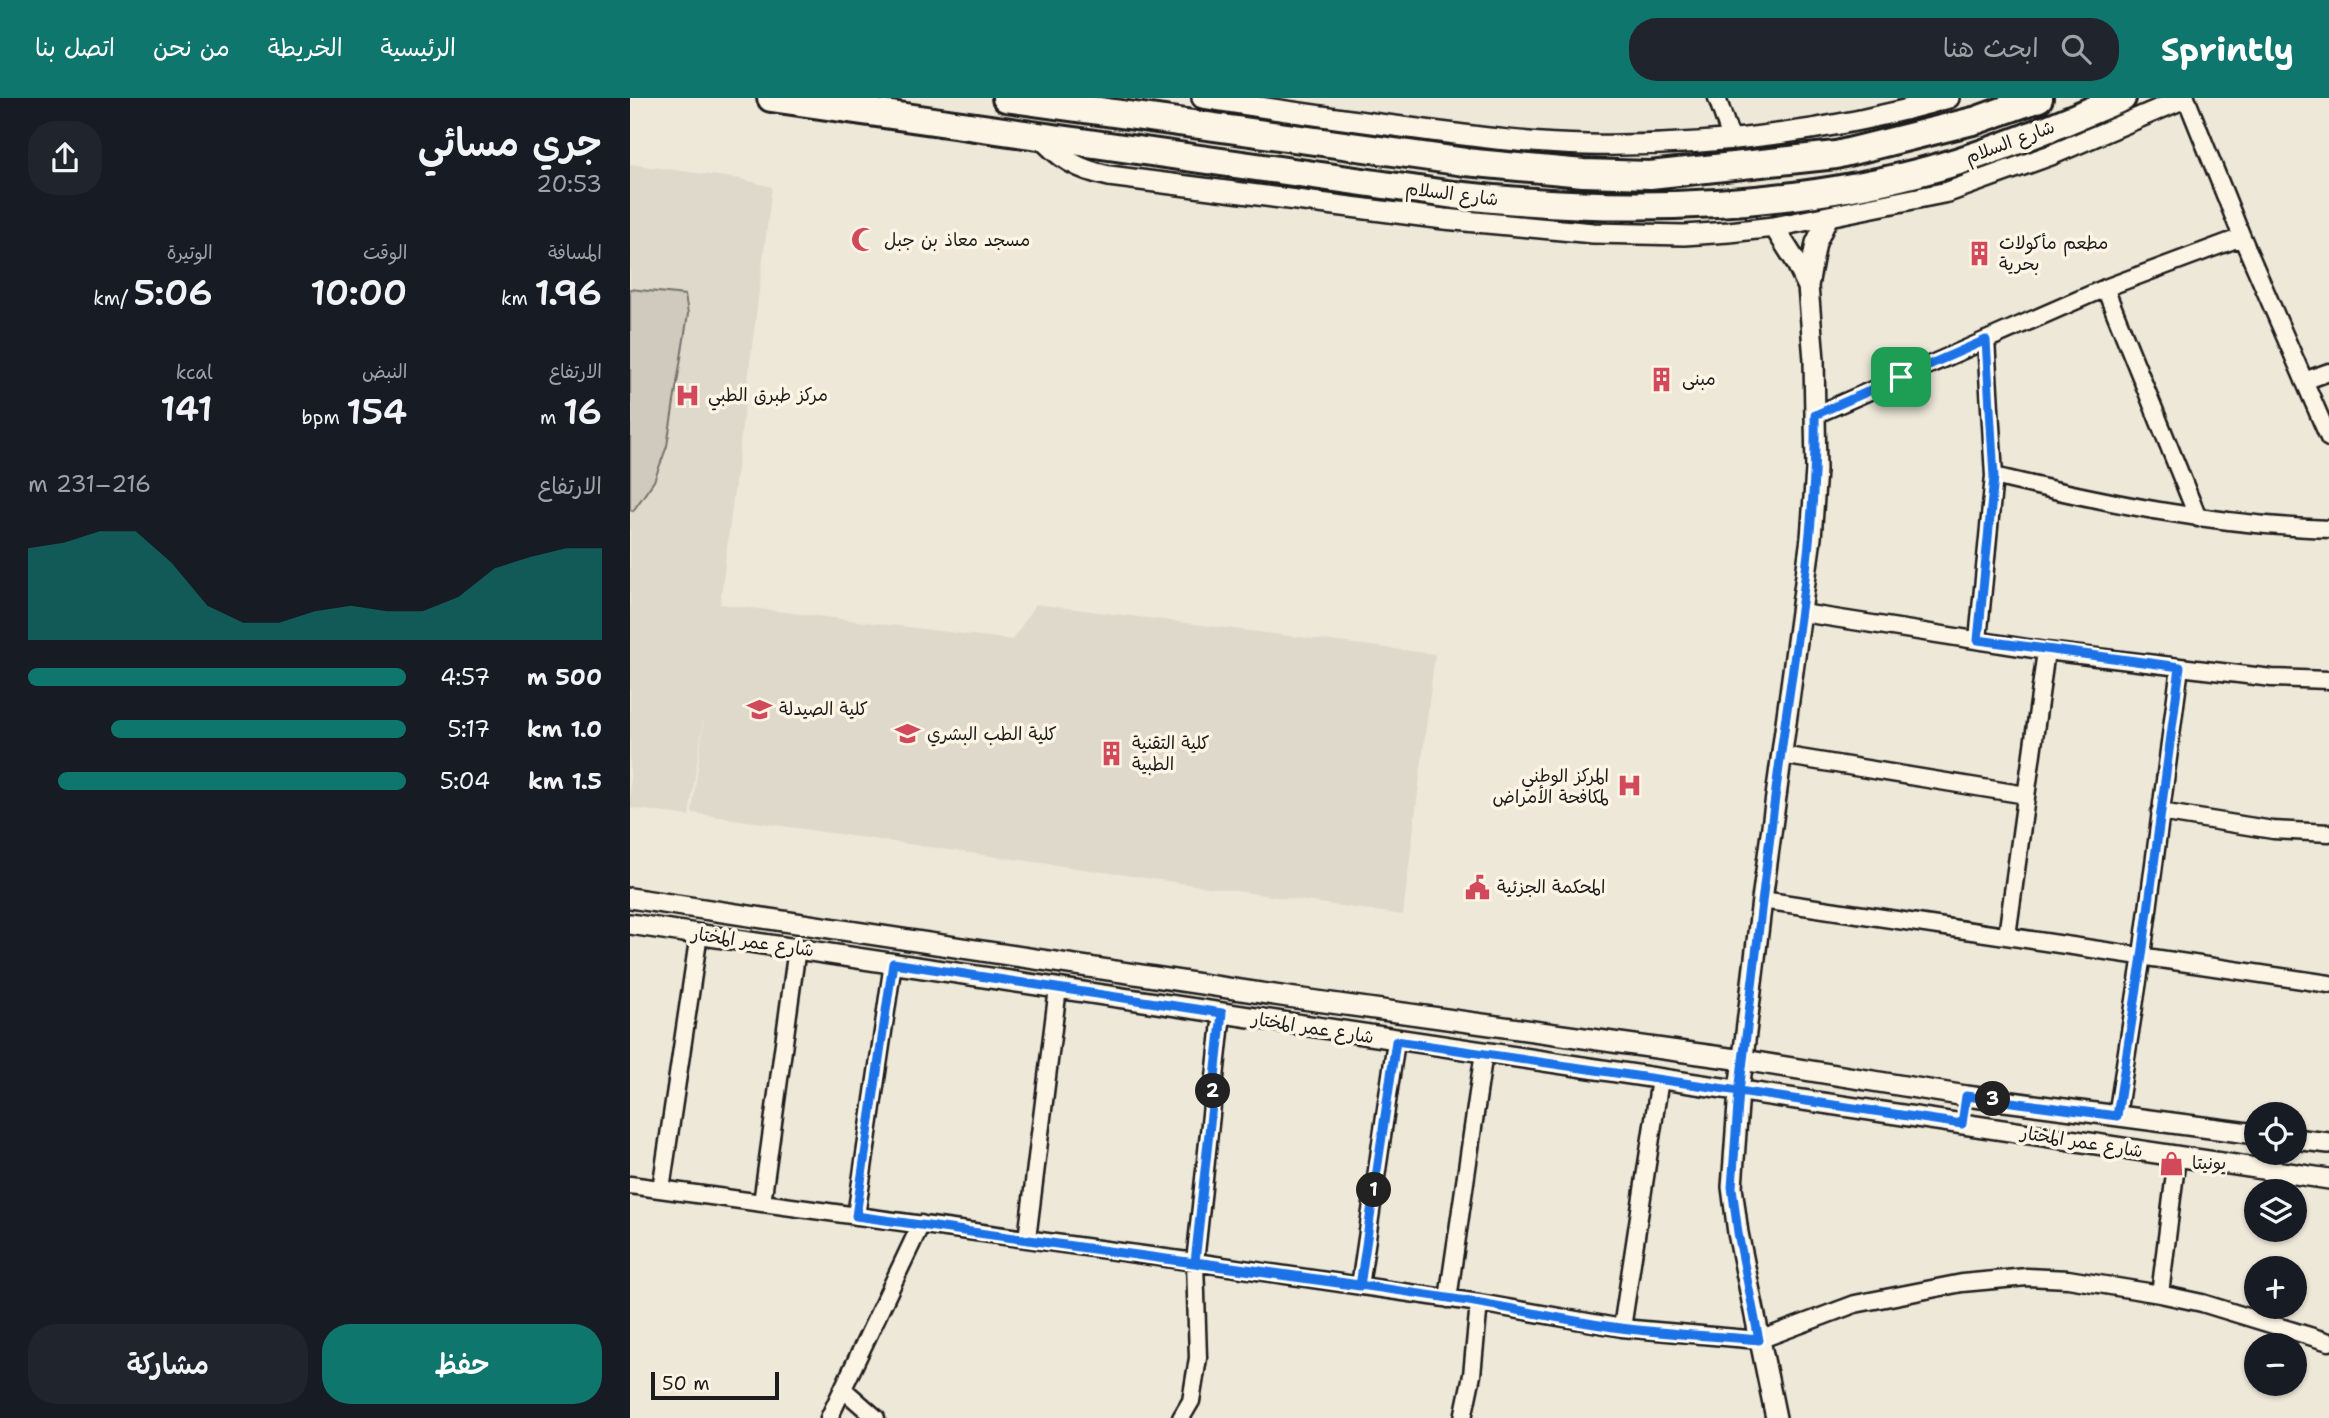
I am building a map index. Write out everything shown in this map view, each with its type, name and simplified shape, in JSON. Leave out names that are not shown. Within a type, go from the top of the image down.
[{"type":"highway","name":"شارع السلام","points":[[771,98],[1506,201],[1592,206],[1679,205],[1809,193],[1906,175],[2024,139],[2122,98]]},
{"type":"highway","name":"شارع السلام","points":[[1016,98],[1465,162],[1583,173],[1650,174],[1836,155],[1977,120],[2039,98]]},
{"type":"street","points":[[1202,98],[1484,138],[1538,143],[1656,145],[1828,127],[1949,98]]},
{"type":"street","points":[[1717,98],[1731,138]]},
{"type":"street","points":[[1039,135],[1069,163],[1095,173],[1444,219],[1593,233],[1695,234],[1774,228],[1948,192],[2073,147],[2185,98],[2329,438]]},
{"type":"street","points":[[1776,1418],[1738,1233],[1732,1187],[1739,1091],[1762,900],[1811,538],[1816,470],[1814,360],[1808,286],[1812,257],[1828,217]]},
{"type":"street","points":[[1774,228],[1808,286]]},
{"type":"street","points":[[1815,415],[2105,288],[2242,237]]},
{"type":"street","points":[[2105,288],[2198,518]]},
{"type":"street","points":[[1978,640],[1994,477],[1986,340]]},
{"type":"street","points":[[2304,382],[2329,372]]},
{"type":"street","points":[[1994,477],[2080,498],[2198,518],[2271,527],[2329,529]]},
{"type":"street","points":[[1802,612],[2046,651],[2272,678],[2329,680]]},
{"type":"street","points":[[2007,936],[2046,651]]},
{"type":"street","points":[[2117,1116],[2142,956],[2180,667]]},
{"type":"street","points":[[1781,754],[2026,795]]},
{"type":"street","points":[[2160,812],[2273,830],[2329,833]]},
{"type":"street","name":"شارع عمر المختار","points":[[630,898],[1288,997],[1743,1060],[1966,1096],[2244,1132]]},
{"type":"street","points":[[1762,900],[2329,984]]},
{"type":"street","name":"شارع عمر المختار","points":[[630,924],[2329,1179]]},
{"type":"street","points":[[661,1189],[699,934]]},
{"type":"street","points":[[762,1203],[797,948]]},
{"type":"street","points":[[856,1216],[893,963]]},
{"type":"street","points":[[1027,1239],[1058,988]]},
{"type":"street","points":[[1283,1023],[1288,997]]},
{"type":"street","points":[[1181,1418],[1191,1401],[1198,1358],[1195,1262],[1222,1013]]},
{"type":"street","points":[[1360,1286],[1396,1041]]},
{"type":"street","points":[[1448,1299],[1484,1052]]},
{"type":"street","points":[[1622,1328],[1660,1079]]},
{"type":"street","points":[[1962,1124],[1966,1096]]},
{"type":"street","points":[[2307,1140],[2329,1143]]},
{"type":"street","points":[[2160,1294],[2177,1157]]},
{"type":"street","points":[[630,1185],[1195,1262],[1479,1303],[1622,1328],[1759,1340],[1856,1304],[1962,1283],[2040,1277],[2068,1279],[2202,1303],[2329,1342]]},
{"type":"street","points":[[829,1418],[921,1224]]},
{"type":"street","points":[[1463,1418],[1472,1375],[1479,1303]]},
{"type":"street","points":[[843,1390],[876,1418]]},
{"type":"shaded area","points":[[630,164],[741,179],[772,187],[720,604],[1013,640],[1035,604],[1435,654],[1403,915],[692,813],[705,710],[689,816],[630,808]]},
{"type":"shaded area","points":[[630,289],[685,295],[688,314],[667,446],[654,481],[633,511],[630,510]]},
{"type":"place","name":"مسجد معاذ بن جبل","points":[[864,240]]},
{"type":"place","name":"مطعم مأكولات بحرية","points":[[1979,253]]},
{"type":"place","name":"مبنى","points":[[1662,379]]},
{"type":"place","name":"مركز طبرق الطبي","points":[[688,395]]},
{"type":"place","name":"كلية الصيدلة","points":[[759,709]]},
{"type":"place","name":"كلية الطب البشري","points":[[907,734]]},
{"type":"place","name":"كلية التقنية الطبية","points":[[1112,753]]},
{"type":"place","name":"المركز الوطني لمكافحة الأمراض","points":[[1629,786]]},
{"type":"place","name":"المحكمة الجزئية","points":[[1477,887]]},
{"type":"place","name":"بونيتا","points":[[2172,1163]]},
{"type":"route","points":[[1901,377],[1815,415],[1816,470],[1811,538],[1739,1091],[1396,1041],[1360,1286],[1195,1262],[856,1216],[893,963],[1222,1013],[1195,1262],[1448,1299],[1479,1303],[1622,1328],[1759,1340],[1732,1187],[1739,1091],[1962,1124],[1966,1096],[2117,1116],[2142,956],[2180,667],[1978,640],[1994,477],[1986,340],[1901,377]]}]
